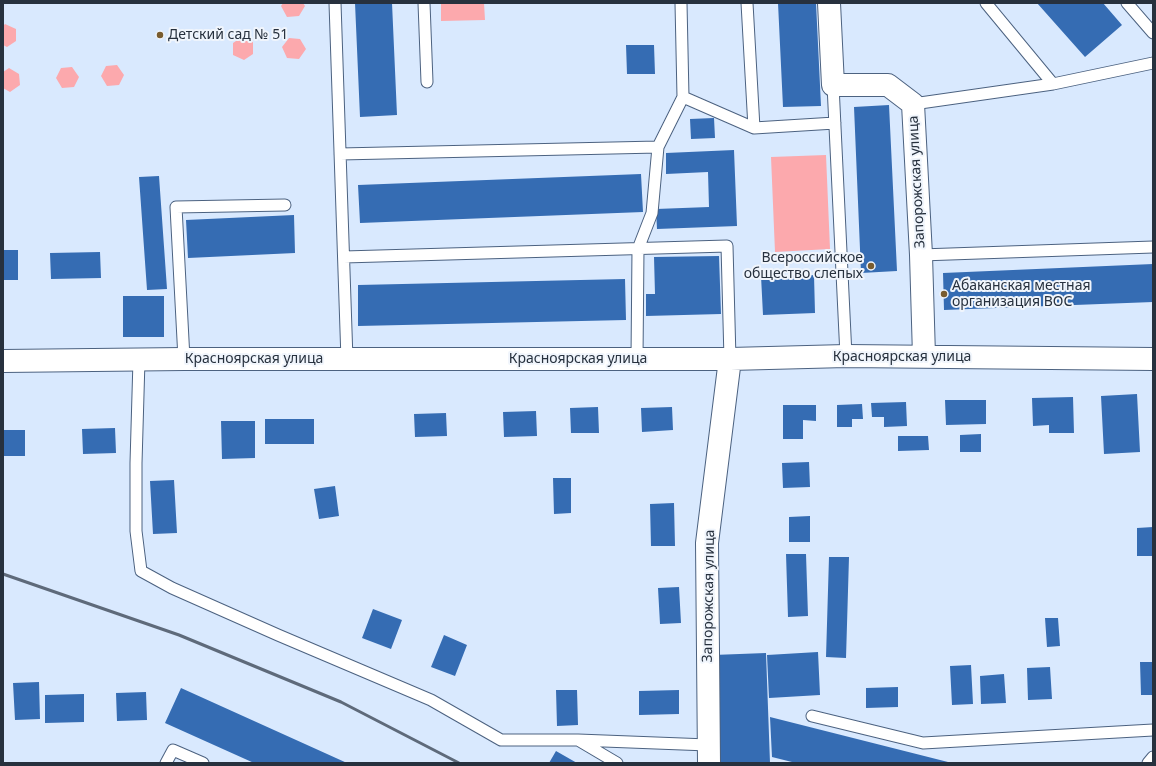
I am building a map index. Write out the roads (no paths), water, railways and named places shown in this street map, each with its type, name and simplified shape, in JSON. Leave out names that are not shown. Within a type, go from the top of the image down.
[{"type":"street","points":[[829,3],[833,86]]},
{"type":"street","name":"Запорожская улица","points":[[833,86],[888,85],[913,104],[921,255],[924,356]]},
{"type":"street","name":"Красноярская улица","points":[[3,361],[184,359],[730,359],[846,356],[1153,359]]},
{"type":"street","name":"Запорожская улица","points":[[708,754],[707,543],[730,359]]},
{"type":"lane","points":[[335,3],[347,360]]},
{"type":"lane","points":[[424,3],[427,82]]},
{"type":"lane","points":[[637,358],[638,249],[652,213],[658,147],[683,97],[681,3]]},
{"type":"lane","points":[[747,3],[754,128]]},
{"type":"lane","points":[[986,3],[1053,84]]},
{"type":"lane","points":[[1127,3],[1153,33]]},
{"type":"lane","points":[[913,104],[1053,84],[1153,63]]},
{"type":"lane","points":[[833,86],[846,356]]},
{"type":"lane","points":[[683,97],[754,128],[835,123]]},
{"type":"lane","points":[[340,154],[658,147]]},
{"type":"lane","points":[[184,359],[176,207],[285,205]]},
{"type":"lane","points":[[344,257],[727,246],[730,359]]},
{"type":"lane","points":[[921,255],[1153,247]]},
{"type":"lane","points":[[139,360],[136,531],[141,571],[172,588],[431,700],[501,740],[578,740],[708,754]]},
{"type":"lane","points":[[812,716],[923,743],[1153,730]]},
{"type":"lane","points":[[578,740],[617,763]]},
{"type":"lane","points":[[166,763],[172,750],[202,763]]},
{"type":"lane","points":[[1148,763],[1153,757]]},
{"type":"railway","points":[[3,574],[179,635],[341,702],[459,763]]},
{"type":"place","name":"Детский сад № 51","points":[[160,35]]},
{"type":"place","name":"Всероссийское общество слепых","points":[[871,266]]},
{"type":"place","name":"Абаканская местная организация ВОС","points":[[944,294]]}]
